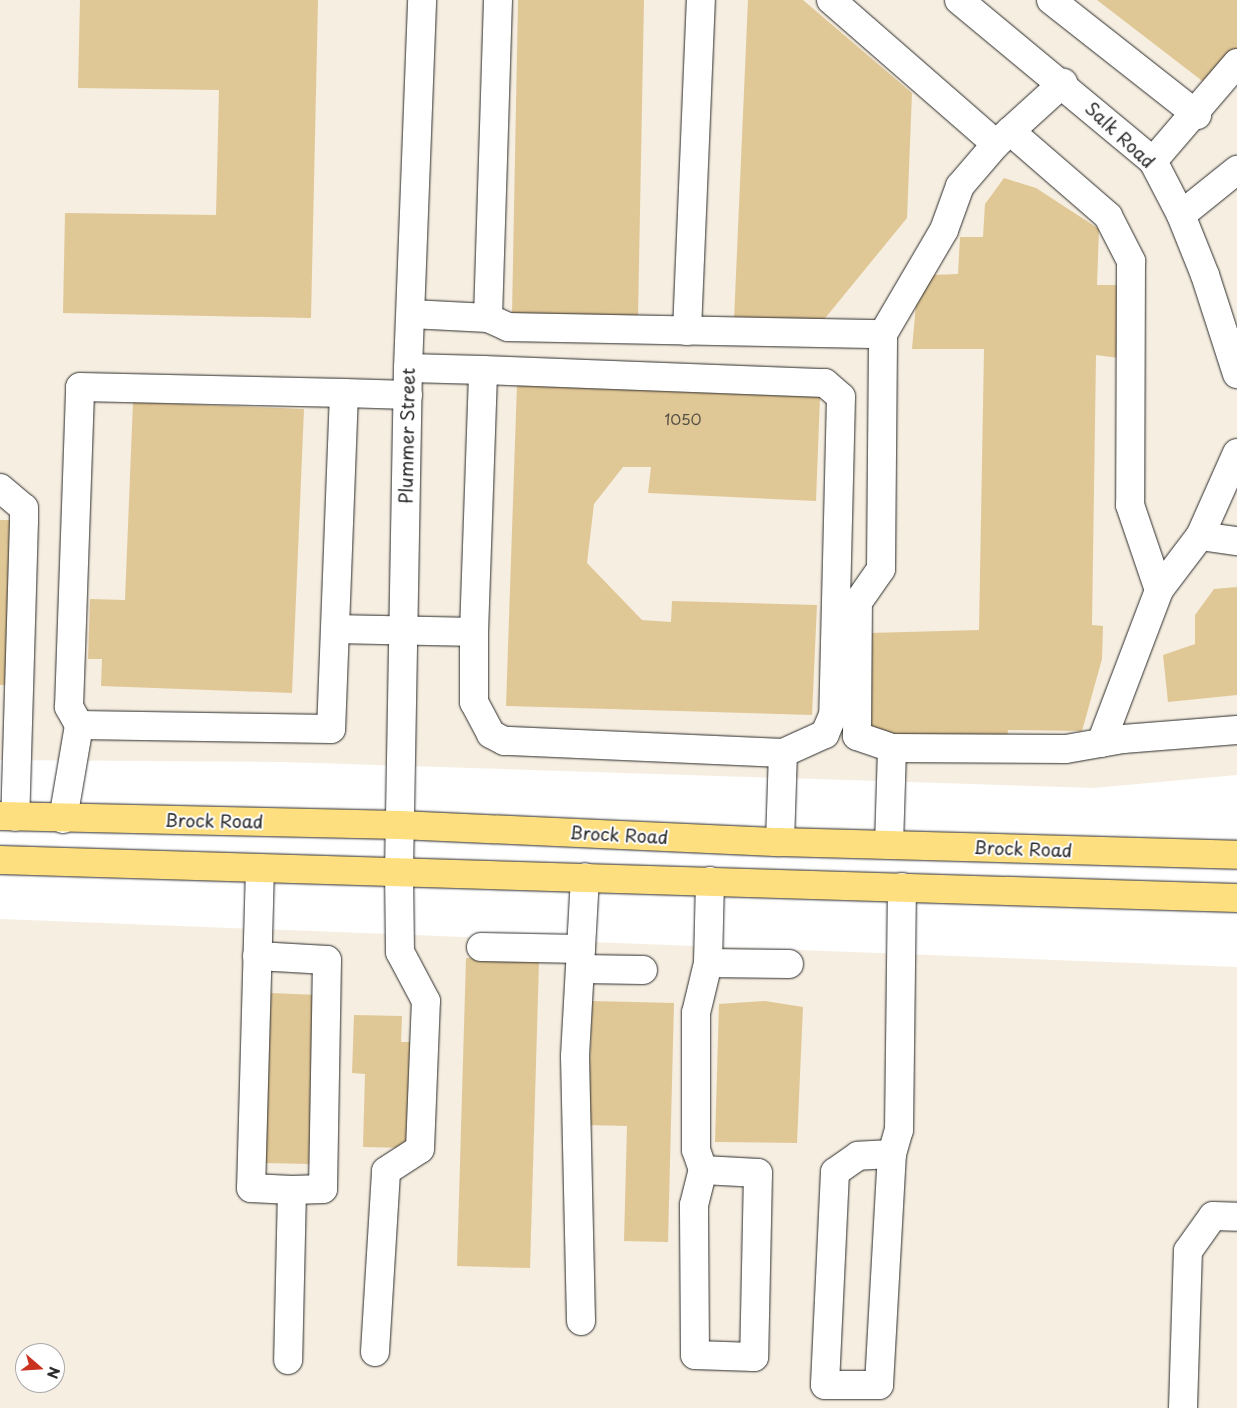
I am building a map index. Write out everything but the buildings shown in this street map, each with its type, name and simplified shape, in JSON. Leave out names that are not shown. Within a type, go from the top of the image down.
[{"type":"main road","name":"Brock Road","points":[[7,816],[63,819],[400,825],[780,842],[1237,855]]},
{"type":"main road","points":[[0,860],[1237,898]]},
{"type":"street","name":"Plummer Street","points":[[376,1352],[386,1171],[420,1149],[426,1001],[400,952],[399,872],[408,368],[422,0]]},
{"type":"street","points":[[488,318],[498,0]]},
{"type":"street","points":[[687,331],[701,0]]},
{"type":"street","points":[[831,0],[1003,138],[1108,216],[1131,261],[1130,505],[1159,590]]},
{"type":"street","name":"Salk Road","points":[[960,0],[1063,83],[1153,161],[1182,214],[1237,374]]},
{"type":"street","points":[[1051,0],[1196,115]]},
{"type":"street","points":[[1153,161],[1196,115],[1237,63]]},
{"type":"street","points":[[1063,83],[1003,138],[960,186],[944,230],[883,334],[882,569],[858,602],[857,736],[892,748],[1066,749],[1101,743],[1237,730]]},
{"type":"street","points":[[1182,214],[1237,169]]},
{"type":"street","points":[[411,314],[488,318],[508,327],[883,334]]},
{"type":"street","points":[[408,368],[483,370],[825,382],[841,397],[833,715],[825,734],[783,753],[504,741],[491,734],[474,702],[474,632],[483,370]]},
{"type":"street","points":[[63,819],[79,725],[69,708],[80,387],[408,395]]},
{"type":"street","points":[[79,725],[331,729],[344,393]]},
{"type":"street","points":[[1101,743],[1159,590],[1200,536],[1237,453]]},
{"type":"street","points":[[0,488],[24,508],[9,723],[7,816]]},
{"type":"street","points":[[1200,536],[1237,541]]},
{"type":"street","points":[[336,629],[474,632]]},
{"type":"street","points":[[889,845],[892,748]]},
{"type":"street","points":[[780,842],[783,753]]},
{"type":"street","points":[[257,956],[327,960],[322,1189],[251,1188],[257,956],[260,868]]},
{"type":"street","points":[[581,1322],[575,1056],[585,877]]},
{"type":"street","points":[[703,1170],[758,1173],[754,1356],[695,1355],[694,1205],[703,1170],[696,1150],[696,1013],[708,963],[710,881]]},
{"type":"street","points":[[892,1154],[858,1156],[835,1172],[825,1385],[879,1385],[892,1154],[900,1110],[902,887]]},
{"type":"street","points":[[481,947],[581,959],[643,970]]},
{"type":"street","points":[[708,963],[789,964]]},
{"type":"street","points":[[288,1360],[292,1190]]},
{"type":"street","points":[[1183,1408],[1188,1251],[1213,1216],[1237,1217]]},
{"type":"shaded area","points":[[0,0],[1237,0],[1237,775],[1093,788],[284,762],[0,760]]},
{"type":"shaded area","points":[[0,919],[1237,967],[1237,1408],[0,1408]]}]
